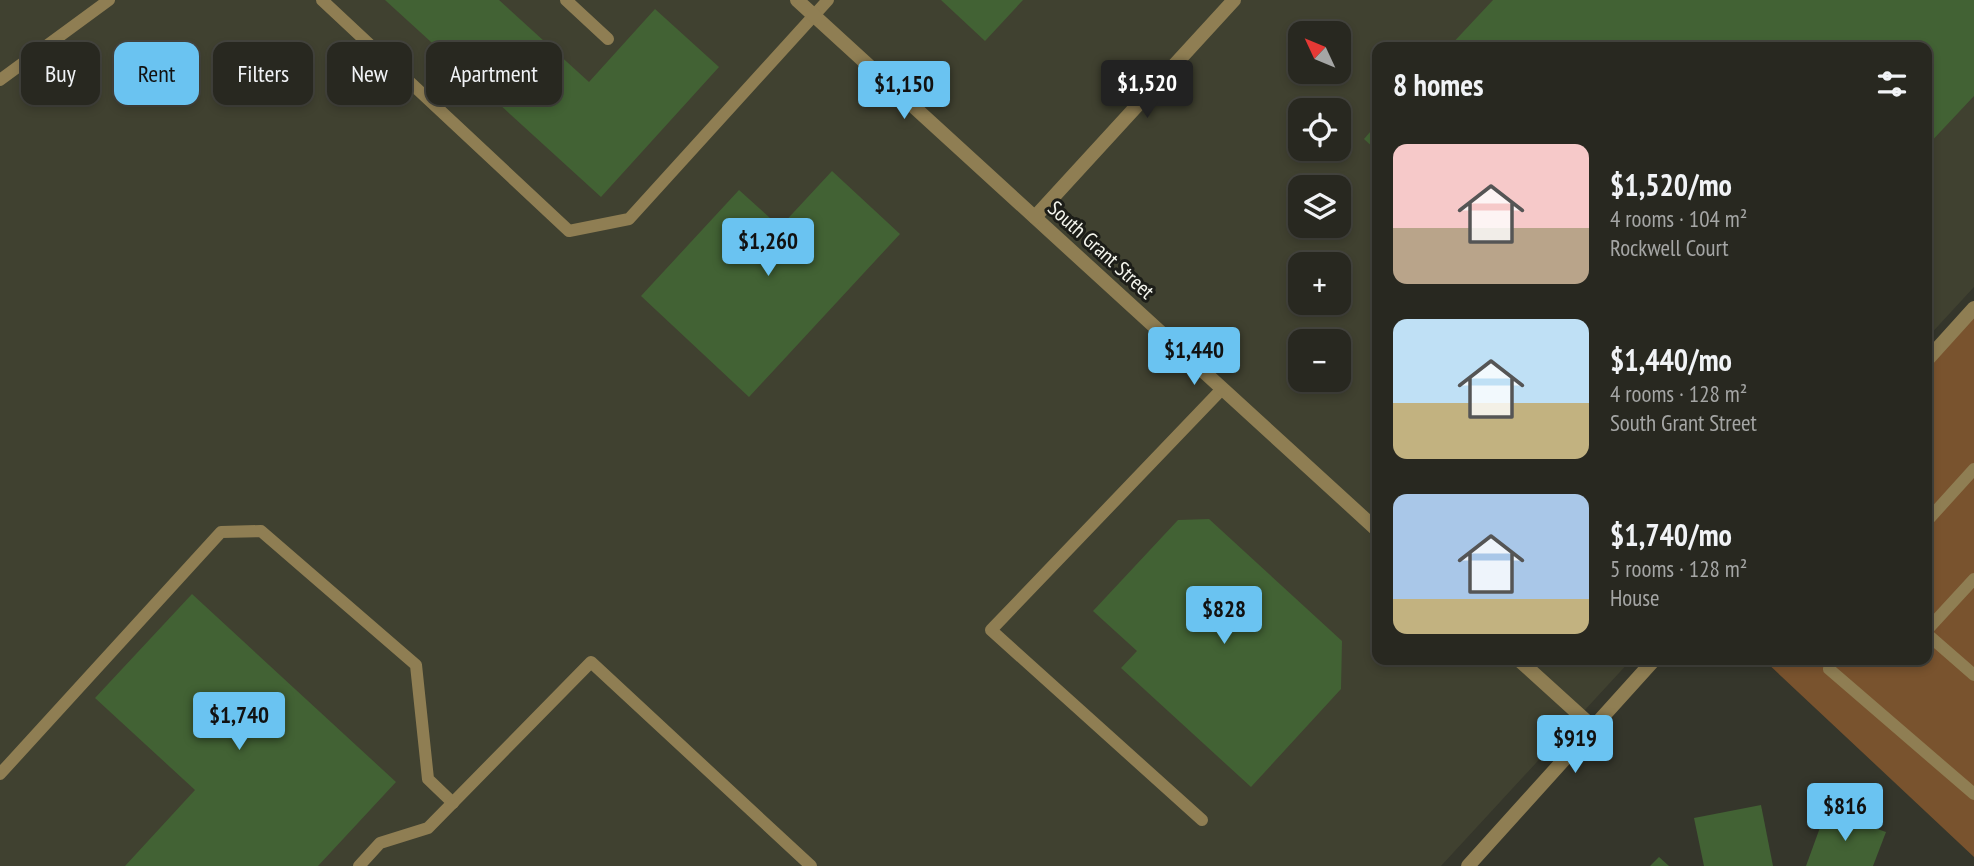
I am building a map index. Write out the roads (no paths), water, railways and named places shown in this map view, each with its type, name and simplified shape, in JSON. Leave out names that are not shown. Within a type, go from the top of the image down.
[{"type":"street","name":"South Grant Street","points":[[797,0],[1372,525]]},
{"type":"street","points":[[1035,217],[1234,0]]},
{"type":"street","points":[[1932,354],[1974,308]]},
{"type":"street","points":[[1524,665],[1594,729]]},
{"type":"street","points":[[1468,866],[1650,665]]},
{"type":"lane","points":[[0,79],[109,0]]},
{"type":"lane","points":[[322,0],[569,231],[629,219],[828,0]]},
{"type":"lane","points":[[566,0],[608,38]]},
{"type":"lane","points":[[1202,820],[991,630],[1222,389]]},
{"type":"lane","points":[[1932,516],[1974,469]]},
{"type":"lane","points":[[0,774],[221,533],[261,531],[416,665],[428,779],[453,803]]},
{"type":"lane","points":[[1932,626],[1974,579]]},
{"type":"lane","points":[[1932,636],[1974,674]]},
{"type":"lane","points":[[359,866],[380,843],[428,828],[591,662],[811,866]]},
{"type":"lane","points":[[1830,665],[1829,669],[1974,794]]}]
